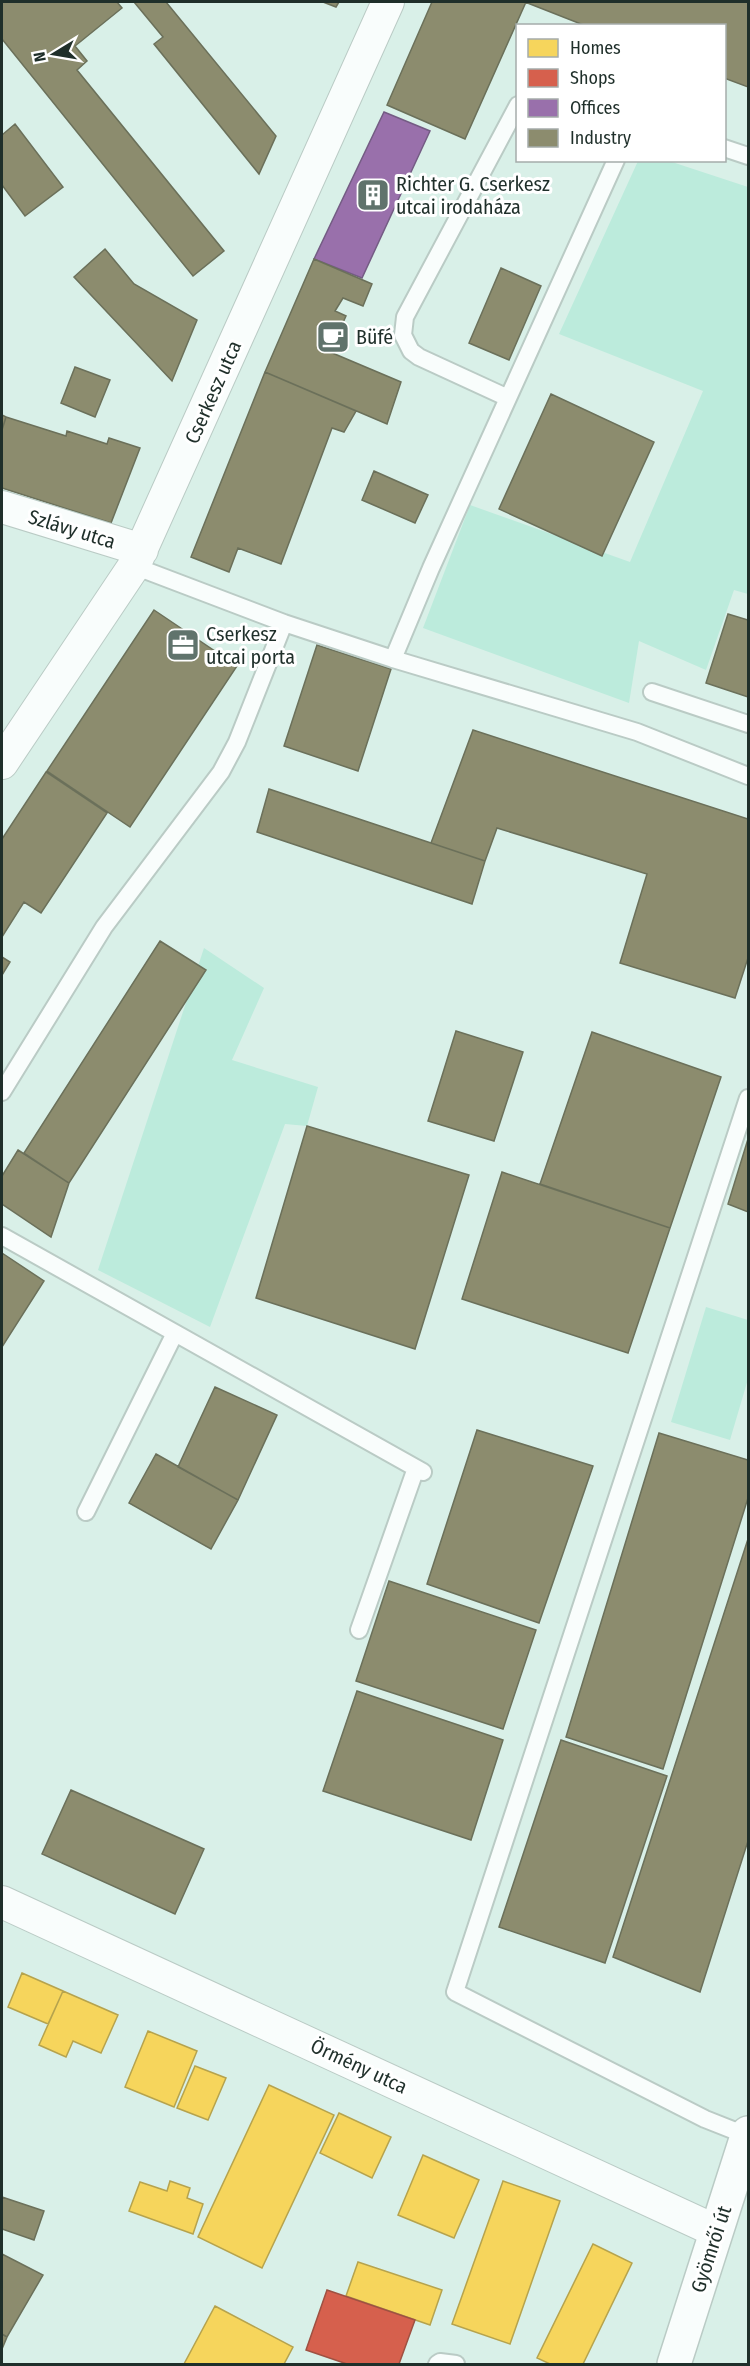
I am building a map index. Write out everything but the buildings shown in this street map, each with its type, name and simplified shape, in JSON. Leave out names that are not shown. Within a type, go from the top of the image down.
[{"type":"street","name":"Cserkesz utca","points":[[2,763],[138,558],[388,2]]},
{"type":"street","name":"Szlávy utca","points":[[2,507],[138,558]]},
{"type":"street","name":"Örmény utca","points":[[2,1902],[716,2231]]},
{"type":"street","name":"Gyömrői út","points":[[674,2364],[748,2135]]},
{"type":"lane","points":[[508,398],[419,357],[407,345],[402,327],[405,317],[516,109]]},
{"type":"lane","points":[[726,149],[748,156]]},
{"type":"lane","points":[[393,658],[431,568],[615,162]]},
{"type":"lane","points":[[138,558],[284,623],[636,732],[748,776]]},
{"type":"lane","points":[[2,1092],[104,927],[221,772],[237,742],[284,623]]},
{"type":"lane","points":[[652,692],[748,724]]},
{"type":"lane","points":[[748,1098],[455,1992],[705,2119],[748,2135]]},
{"type":"lane","points":[[2,1236],[419,1470],[359,1630]]},
{"type":"lane","points":[[86,1512],[176,1333]]},
{"type":"lane","points":[[437,2364],[440,2362],[456,2364]]},
{"type":"green space","points":[[638,162],[672,162],[748,187],[748,594],[734,590],[706,670],[639,641],[629,703],[423,628],[470,505],[630,562],[703,391],[559,334]]},
{"type":"green space","points":[[204,948],[264,988],[232,1060],[318,1087],[307,1126],[285,1124],[210,1327],[98,1270]]},
{"type":"green space","points":[[706,1307],[748,1320],[748,1379],[730,1440],[671,1422]]},
{"type":"place","name":"Richter G. Cserkesz utcai irodaháza","points":[[373,195]]},
{"type":"place","name":"Büfé","points":[[333,337]]},
{"type":"place","name":"Cserkesz utcai porta","points":[[183,645]]}]
